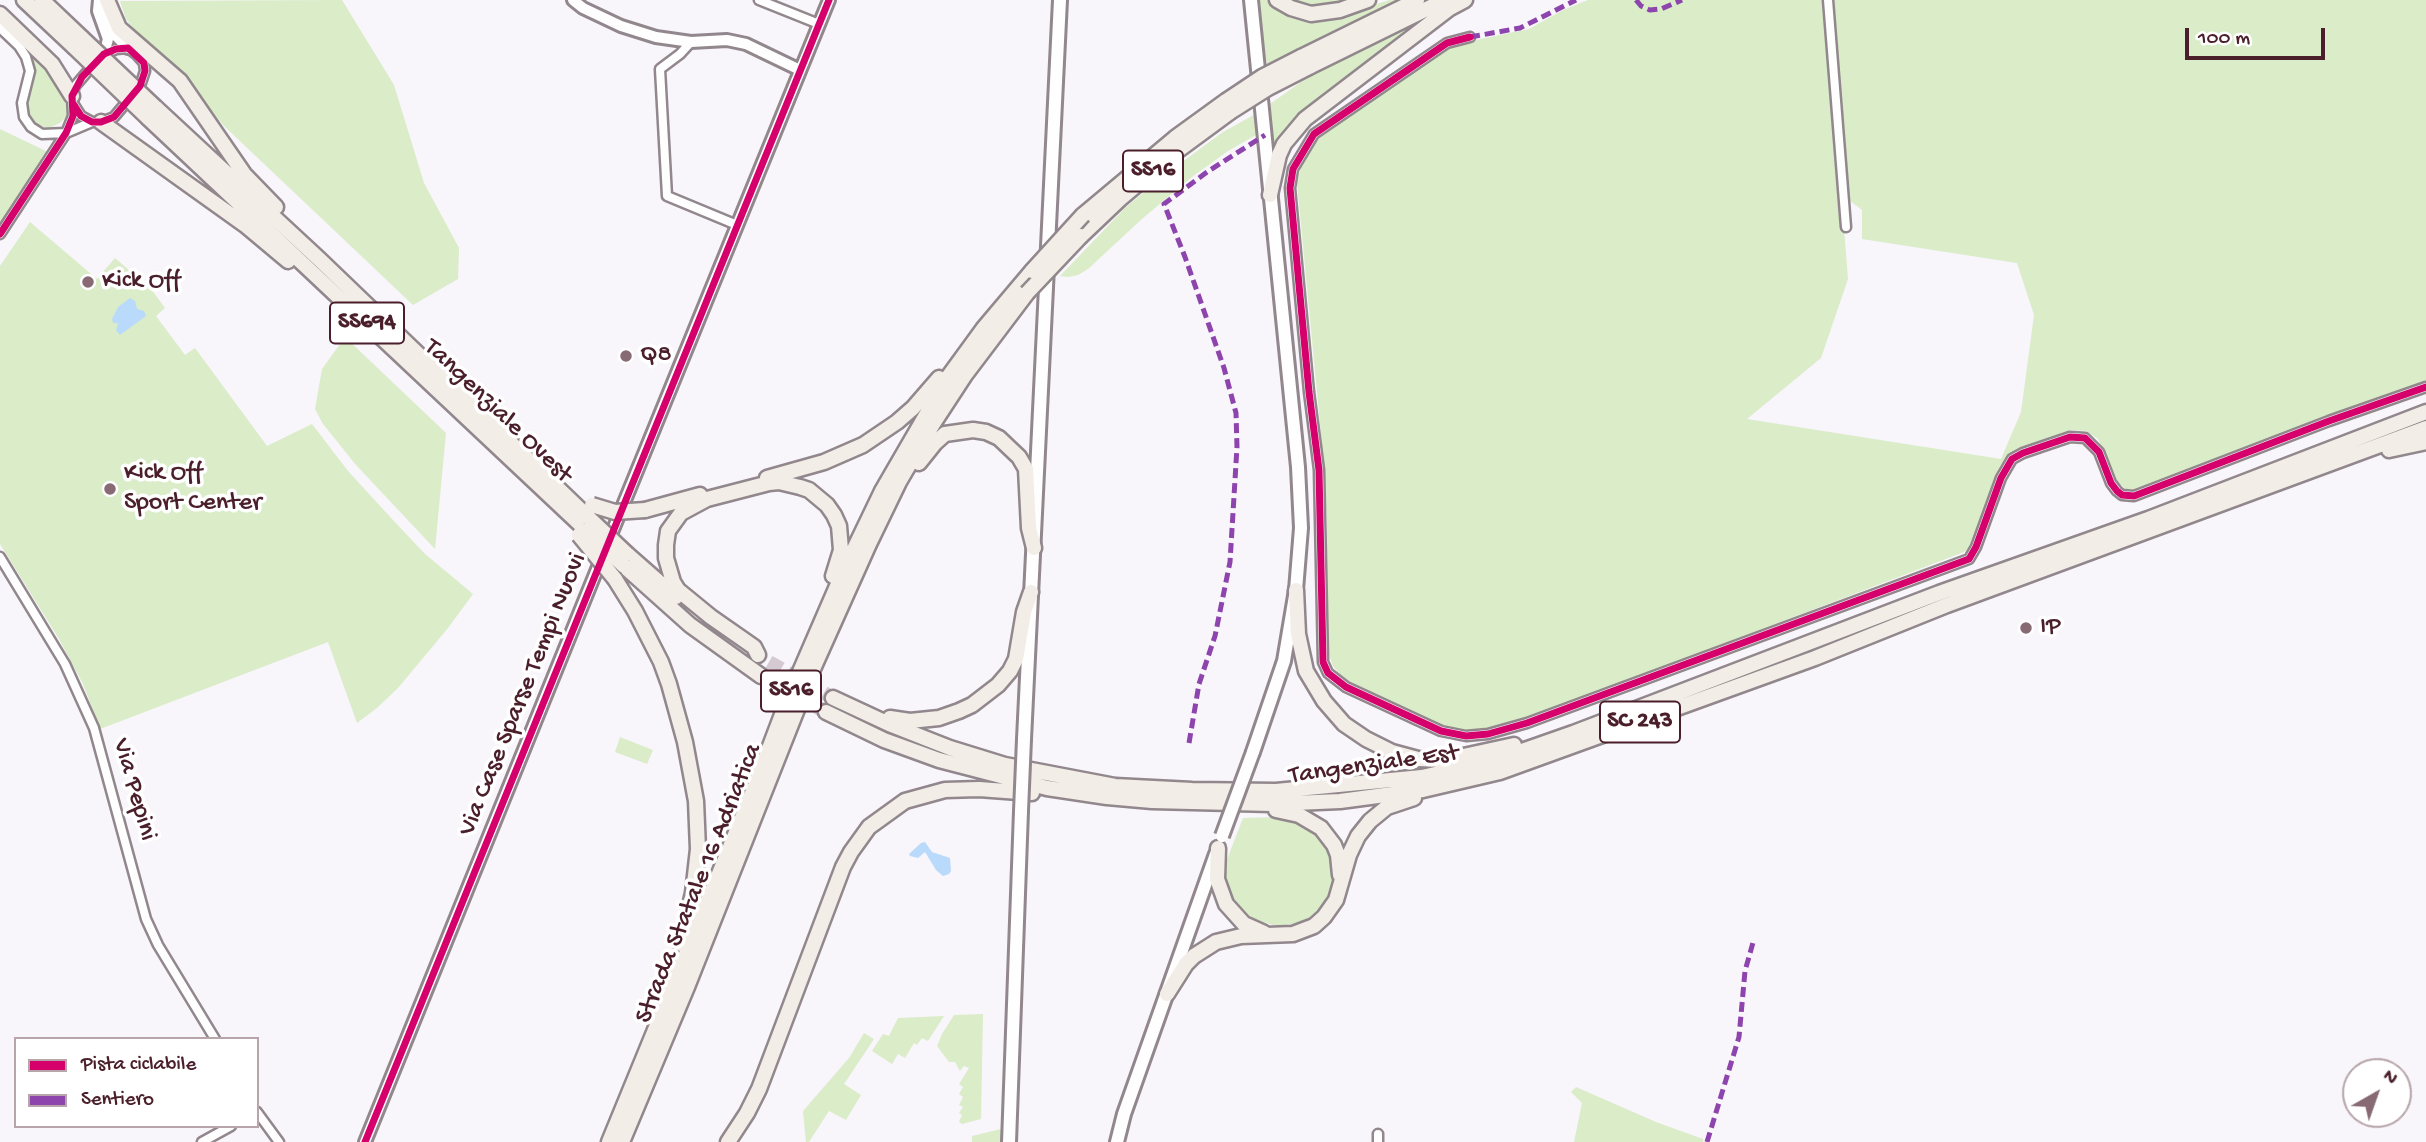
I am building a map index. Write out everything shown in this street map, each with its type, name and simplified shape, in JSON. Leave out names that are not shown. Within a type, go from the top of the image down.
[{"type":"highway","name":"Tangenziale Ovest","points":[[24,0],[78,43],[498,447],[586,522]]},
{"type":"highway","name":"Tangenziale Ovest","points":[[42,0],[78,43]]},
{"type":"highway","points":[[107,0],[120,27],[180,81],[244,174],[307,238],[318,259]]},
{"type":"highway","points":[[1278,0],[1291,8],[1311,14],[1340,10],[1368,0]]},
{"type":"highway","name":"Strada Statale 16 Adriatica","points":[[1305,62],[1417,0]]},
{"type":"highway","name":"Strada Statale 16 Adriatica","points":[[608,1142],[786,704],[844,570],[881,491],[948,377],[1022,290],[1120,199],[1262,77],[1305,62],[1445,0]]},
{"type":"highway","points":[[1270,195],[1279,155],[1291,133],[1305,119],[1450,8],[1465,0]]},
{"type":"highway","points":[[0,14],[52,64],[73,101]]},
{"type":"highway","name":"Strada Statale 16 Adriatica","points":[[622,1142],[842,600],[899,482],[1032,271],[1083,215],[1175,138],[1228,106]]},
{"type":"highway","name":"Tangenziale Ovest","points":[[152,113],[318,259],[488,420],[690,625],[761,676]]},
{"type":"highway","points":[[97,122],[245,225],[328,295],[360,315]]},
{"type":"highway","points":[[639,1069],[648,1030],[684,938],[698,849],[698,822],[692,780],[669,684],[644,628],[586,522],[615,512],[645,510],[807,467],[843,454],[879,435],[913,408],[932,387],[1003,296],[1022,290]]},
{"type":"highway","points":[[2407,419],[2426,406]]},
{"type":"highway","name":"Tangenziale Est","points":[[1031,592],[1024,612],[1016,659],[1010,671],[998,685],[972,705],[939,718],[910,722],[893,719],[841,696],[833,698],[950,748],[1005,765],[1115,786],[1276,791],[1422,777],[1496,760],[1573,733],[2426,412]]},
{"type":"highway","name":"Tangenziale Est","points":[[826,712],[884,740],[939,760],[1046,788],[1107,797],[1272,804],[1340,801],[1423,790],[1500,772],[1815,658],[1947,605],[2426,428]]},
{"type":"highway","points":[[816,662],[826,650],[877,538],[903,491],[923,457],[945,434],[961,430],[986,432],[999,438],[1018,457],[1026,470],[1029,528],[1034,548]]},
{"type":"highway","points":[[2254,492],[2272,489],[2372,455],[2426,442]]},
{"type":"highway","name":"Tangenziale Ovest","points":[[625,560],[763,659],[754,647],[678,590],[669,572],[666,545],[668,531],[681,513],[695,504],[769,483],[790,484],[809,490],[827,505],[834,515],[841,538],[841,550],[838,564],[790,681],[786,704]]},
{"type":"highway","points":[[1296,590],[1298,634],[1306,671],[1324,701],[1344,724],[1366,739],[1392,752],[1418,759],[1445,760],[1479,754],[1553,734],[1573,733]]},
{"type":"highway","points":[[1167,994],[1186,964],[1205,948],[1229,938],[1293,934],[1314,926],[1331,909],[1358,836],[1370,821],[1387,807],[1404,800],[1486,779],[1500,772]]},
{"type":"highway","points":[[728,1142],[759,1089],[843,867],[869,827],[905,801],[945,790],[979,789],[1087,800],[1107,797]]},
{"type":"highway","points":[[1181,802],[1195,807],[1285,811],[1306,818],[1321,828],[1334,845],[1340,867],[1340,884]]},
{"type":"highway","points":[[1220,842],[1217,879],[1226,904],[1244,924],[1268,935]]},
{"type":"main road","points":[[1011,1142],[1024,739],[1060,0]]},
{"type":"main road","points":[[1111,1142],[1124,1114],[1284,661],[1296,590],[1301,528],[1298,467],[1251,0]]},
{"type":"main road","points":[[1117,1142],[1124,1114]]},
{"type":"street","points":[[99,0],[98,11],[108,39],[104,54]]},
{"type":"street","points":[[0,27],[19,46],[30,71],[22,103],[24,117],[31,127],[42,134],[66,133],[114,117],[140,86],[145,71],[144,63],[112,32],[105,15],[107,0]]},
{"type":"street","points":[[573,0],[583,8],[621,26],[656,37],[691,42],[727,40],[746,44],[800,70]]},
{"type":"street","points":[[759,0],[819,24]]},
{"type":"street","name":"Via Case Sparse Tempi Nuovi","points":[[365,1142],[829,0]]},
{"type":"street","points":[[1828,0],[1846,227]]},
{"type":"street","points":[[1471,37],[1447,43],[1314,134],[1293,169],[1290,188],[1309,392],[1320,470],[1323,662],[1328,673],[1346,687],[1441,730],[1466,736],[1488,734],[1527,723],[1969,559],[1976,547],[2001,478],[2012,459],[2023,453],[2070,437],[2085,438],[2099,452],[2110,483],[2122,495],[2134,496],[2426,387]]},
{"type":"street","points":[[691,42],[660,69],[667,196],[737,225]]},
{"type":"street","points":[[0,234],[66,133],[82,77],[104,54],[128,48]]},
{"type":"street","points":[[73,101],[80,116],[97,122]]},
{"type":"street","name":"Via Pepini","points":[[0,557],[65,664],[94,728],[146,919],[214,1037]]},
{"type":"street","points":[[259,1115],[279,1142]]},
{"type":"street","points":[[202,1142],[227,1128]]},
{"type":"green space","points":[[342,0],[394,85],[424,183],[459,248],[458,279],[413,305],[223,125],[185,78],[139,36],[126,19],[120,1]]},
{"type":"green space","points":[[1257,0],[1270,0],[1280,7],[1349,13],[1389,0],[1403,0],[1324,39],[1268,71]]},
{"type":"green space","points":[[1290,0],[1358,0],[1341,6],[1308,7]]},
{"type":"green space","points":[[1588,0],[1826,0],[1848,279],[1821,358],[1747,419],[2001,459],[2021,412],[2034,315],[2017,263],[1862,239],[1862,210],[1849,200],[1833,0],[2426,0],[2426,381],[2136,490],[2126,489],[2117,482],[2098,439],[2086,431],[2071,430],[2009,455],[2000,466],[1972,546],[1964,552],[1542,713],[1488,729],[1463,731],[1442,727],[1343,678],[1333,666],[1327,649],[1327,521],[1297,183],[1302,163],[1323,134],[1451,45],[1529,29]]},
{"type":"green space","points":[[1433,15],[1274,149],[1270,104],[1301,82]]},
{"type":"green space","points":[[27,46],[45,62],[68,106],[66,117],[49,128],[34,124],[28,115],[26,105],[35,76]]},
{"type":"green space","points":[[1259,112],[1259,131],[1256,135],[1192,177],[1088,269],[1078,275],[1060,276],[1125,208],[1171,170],[1223,132]]},
{"type":"green space","points":[[0,129],[50,153],[0,227]]},
{"type":"green space","points":[[30,222],[97,279],[115,258],[151,289],[165,308],[156,316],[185,355],[195,348],[267,446],[312,424],[348,471],[425,554],[473,594],[398,688],[357,723],[328,642],[100,729],[83,684],[59,639],[0,544],[0,266]]},
{"type":"green space","points":[[345,337],[446,433],[435,549],[356,465],[323,424],[315,409],[322,369]]},
{"type":"green space","points":[[620,737],[653,750],[647,764],[615,752]]},
{"type":"green space","points":[[1243,818],[1293,818],[1310,825],[1332,853],[1335,870],[1333,888],[1324,904],[1311,917],[1294,924],[1276,926],[1243,912],[1232,897],[1226,880],[1226,862]]},
{"type":"green space","points":[[983,1014],[981,1119],[962,1124],[959,1122],[962,1115],[959,1113],[963,1107],[959,1105],[963,1097],[959,1094],[963,1087],[959,1084],[969,1068],[964,1066],[960,1071],[955,1062],[949,1062],[937,1046],[954,1015]]},
{"type":"green space","points":[[944,1016],[928,1041],[922,1038],[917,1045],[914,1043],[905,1058],[898,1054],[892,1064],[872,1051],[883,1034],[889,1036],[898,1018]]},
{"type":"green space","points":[[864,1033],[874,1039],[844,1084],[861,1095],[846,1120],[829,1111],[809,1142],[806,1142],[803,1111],[849,1058]]},
{"type":"green space","points":[[1576,1087],[1703,1139],[1703,1142],[1574,1142],[1582,1103],[1571,1092]]},
{"type":"green space","points":[[1001,1129],[1001,1142],[972,1142],[972,1136]]},
{"type":"water","points":[[130,298],[146,316],[120,335],[116,330],[118,323],[113,323],[112,319],[118,307]]},
{"type":"water","points":[[925,842],[932,852],[950,858],[949,874],[943,876],[936,870],[925,852],[918,858],[910,856],[909,854]]},
{"type":"tunnel","points":[[769,662],[833,698]]},
{"type":"tunnel","points":[[761,676],[826,712]]},
{"type":"marked path","points":[[1470,37],[1520,28],[1576,0]]},
{"type":"marked path","points":[[1636,0],[1650,10],[1661,9],[1682,0]]},
{"type":"marked path","points":[[1189,743],[1199,684],[1215,636],[1230,562],[1237,447],[1236,413],[1224,368],[1164,204],[1207,172],[1265,135]]},
{"type":"marked path","points":[[1707,1142],[1739,1037],[1745,971],[1754,939]]},
{"type":"cycle path","points":[[365,1142],[829,0]]},
{"type":"cycle path","points":[[1470,37],[1447,43],[1314,134],[1293,169],[1290,188],[1319,470],[1323,662],[1328,673],[1346,687],[1441,731],[1466,736],[1488,734],[1527,723],[1969,559],[1976,547],[2001,478],[2012,459],[2023,453],[2070,437],[2085,438],[2099,452],[2117,491],[2122,495],[2134,496],[2426,387]]},
{"type":"cycle path","points":[[0,234],[66,133],[73,116],[72,96],[82,77],[104,54],[116,49],[128,48],[144,63],[145,71],[140,86],[114,117],[92,122],[81,116],[74,105]]},
{"type":"place","name":"Kick Off","points":[[88,282]]},
{"type":"place","name":"Q8","points":[[626,356]]},
{"type":"place","name":"Kick Off Sport Center","points":[[110,489]]},
{"type":"place","name":"IP","points":[[2026,628]]}]
